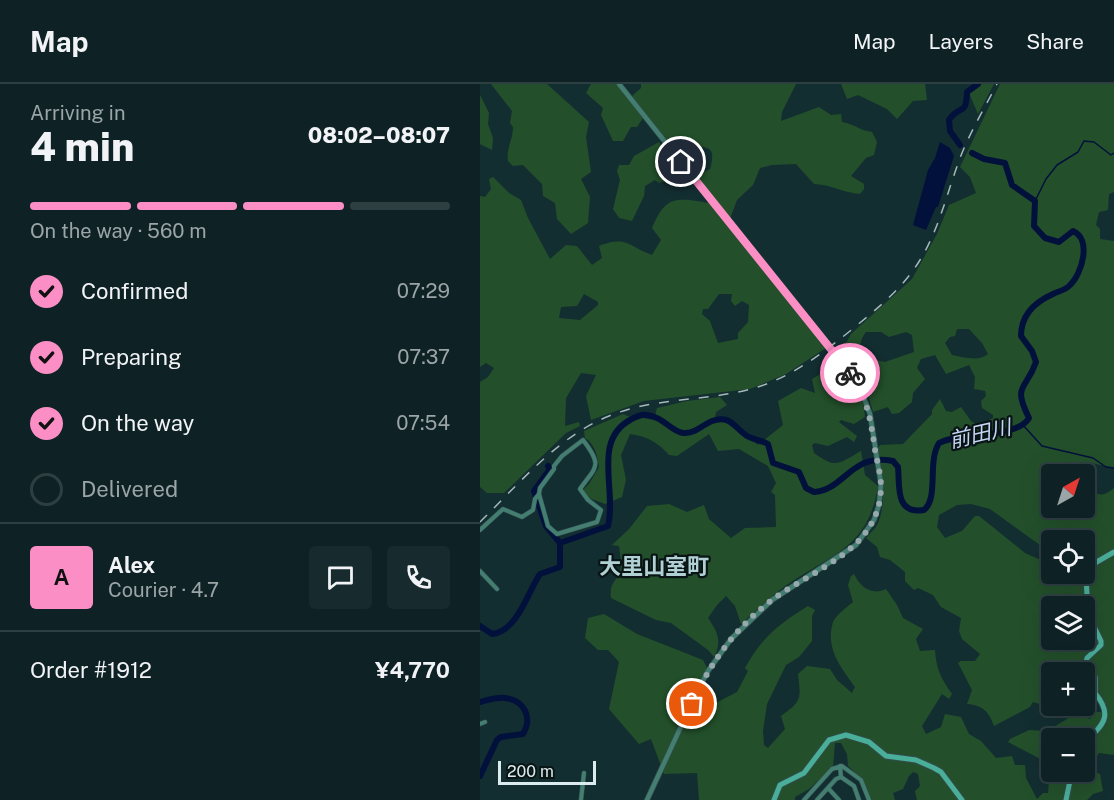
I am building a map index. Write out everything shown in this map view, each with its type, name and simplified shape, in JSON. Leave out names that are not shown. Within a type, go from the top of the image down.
[{"type":"main road","points":[[1095,733],[1101,728],[1107,712],[1104,701],[1095,693],[1095,677],[1086,665],[1087,658],[1101,645],[1088,617],[1086,576],[1095,563],[1114,552]]},
{"type":"main road","points":[[774,800],[780,785],[804,773],[829,740],[842,735],[866,740],[886,756],[915,760],[934,768],[941,772],[962,800]]},
{"type":"main road","points":[[1066,800],[1070,782]]},
{"type":"street","points":[[619,84],[854,379],[864,397],[881,484],[879,505],[867,533],[850,550],[772,600],[735,634],[708,671],[647,800]]},
{"type":"street","points":[[480,530],[503,509],[523,516],[533,510],[540,488],[558,461],[583,440],[594,456],[596,464],[589,479],[580,489],[588,500],[601,510],[597,522],[557,534],[549,526],[538,495]]},
{"type":"street","points":[[480,571],[497,589]]},
{"type":"street","points":[[840,766],[841,777]]},
{"type":"street","points":[[804,800],[830,771],[840,766],[847,767],[861,780],[869,800]]},
{"type":"street","points":[[581,800],[584,773]]},
{"type":"street","points":[[817,800],[841,777]]},
{"type":"street","points":[[841,777],[854,786],[859,800]]},
{"type":"street","points":[[828,788],[839,800]]},
{"type":"green space","points":[[491,84],[547,84],[589,122],[586,137],[591,172],[581,179],[590,197],[588,223],[571,234],[557,219],[555,203],[543,196],[542,184],[523,165],[513,166],[508,161],[513,132],[510,123],[512,111]]},
{"type":"green space","points":[[591,84],[616,84],[643,118],[637,127],[631,127],[623,141],[613,141],[601,115],[603,108],[586,93]]},
{"type":"green space","points":[[641,84],[796,84],[782,112],[781,121],[819,107],[831,115],[841,114],[842,122],[872,132],[877,142],[874,155],[866,158],[851,176],[864,184],[864,189],[860,194],[814,184],[796,164],[772,165],[760,168],[753,185],[737,200],[730,219],[696,176],[710,169],[711,151],[705,147],[687,144],[680,157],[632,96],[641,88]]},
{"type":"green space","points":[[841,84],[925,84],[927,100],[913,101],[897,119],[887,109],[858,95],[847,99]]},
{"type":"green space","points":[[977,84],[994,84],[978,114],[969,93]]},
{"type":"green space","points":[[1000,84],[1114,84],[1114,192],[1109,194],[1108,210],[1099,212],[1096,225],[1100,229],[1100,239],[1114,241],[1114,468],[1087,462],[1087,464],[1041,464],[1041,518],[1095,518],[1095,493],[1107,493],[1114,488],[1114,549],[1095,562],[1095,530],[1041,530],[1041,550],[1040,545],[990,509],[971,504],[957,505],[939,515],[937,527],[945,538],[962,531],[975,516],[979,516],[1025,553],[1041,560],[1041,584],[1095,584],[1095,565],[1114,553],[1114,755],[1099,753],[1095,759],[1095,728],[1052,728],[1072,716],[1090,719],[1095,716],[1095,712],[1104,712],[1103,705],[1095,701],[1095,662],[1041,662],[1041,704],[1033,702],[1030,707],[994,726],[985,710],[967,704],[972,690],[958,663],[975,661],[980,654],[962,639],[959,631],[961,618],[941,607],[933,595],[918,588],[914,590],[905,581],[905,572],[890,560],[880,557],[877,547],[866,538],[877,525],[881,514],[882,477],[877,450],[880,445],[903,444],[932,414],[932,410],[940,399],[946,411],[952,412],[961,407],[971,421],[979,426],[993,418],[993,415],[982,408],[981,401],[986,396],[985,391],[974,389],[975,377],[969,365],[946,374],[935,355],[921,359],[917,368],[925,379],[913,393],[912,402],[899,413],[892,414],[888,407],[873,412],[863,378],[866,358],[885,362],[914,352],[912,335],[906,332],[889,337],[881,332],[866,332],[852,370],[840,354],[851,334],[912,279],[937,234],[949,205],[976,193],[970,177],[960,167]],"holes":[[[957,329],[969,329],[982,343],[988,354],[980,358],[952,355],[945,343],[950,337],[955,336]]]},
{"type":"green space","points":[[480,95],[489,113],[488,124],[493,138],[492,150],[480,144]]},
{"type":"green space","points":[[659,142],[672,160],[675,173],[669,180],[659,183],[655,180],[645,186],[644,196],[632,221],[619,218],[613,209],[620,180],[617,171],[619,165],[629,165],[634,156]]},
{"type":"green space","points":[[493,177],[509,193],[521,200],[550,259],[566,245],[577,246],[592,265],[602,258],[599,246],[608,243],[627,243],[652,255],[661,240],[652,228],[662,209],[674,201],[681,200],[710,203],[826,348],[786,374],[750,389],[644,401],[591,420],[586,396],[596,375],[581,373],[566,398],[565,426],[579,422],[580,426],[566,433],[504,493],[487,493],[480,487],[480,382],[488,377],[494,368],[486,363],[480,367],[480,196],[485,197],[491,189],[489,179]],"holes":[[[584,294],[598,302],[598,305],[580,320],[559,318],[561,307],[577,306]],[[719,294],[732,294],[731,301],[735,306],[742,301],[749,305],[748,322],[738,333],[738,339],[718,343],[710,321],[702,314],[703,309],[708,309]]]},
{"type":"green space","points":[[838,363],[860,394],[865,417],[854,424],[841,420],[839,422],[857,436],[854,442],[847,437],[828,446],[815,443],[812,445],[814,453],[832,463],[842,462],[861,451],[865,475],[878,486],[873,508],[855,539],[829,559],[780,590],[741,624],[735,606],[726,596],[708,618],[718,637],[718,647],[714,657],[671,623],[656,620],[611,598],[612,586],[621,565],[619,546],[612,545],[629,529],[647,506],[669,504],[687,512],[704,505],[709,519],[731,538],[745,528],[776,527],[775,495],[771,492],[776,483],[768,466],[739,449],[718,451],[709,434],[677,456],[669,455],[651,440],[630,434],[621,455],[626,480],[622,497],[605,504],[589,498],[583,490],[599,467],[595,450],[585,438],[584,431],[623,414],[637,420],[642,418],[654,420],[657,408],[720,397],[727,405],[716,412],[715,418],[734,425],[758,445],[783,425],[778,401],[801,388],[815,393],[812,379]]},
{"type":"green space","points":[[854,574],[860,583],[871,591],[886,589],[903,618],[923,629],[916,639],[920,651],[935,650],[940,673],[952,694],[949,699],[942,694],[922,726],[926,734],[941,727],[945,714],[961,717],[969,734],[981,741],[996,758],[1012,756],[1015,765],[1025,765],[1026,778],[1037,799],[1043,793],[1048,793],[1049,782],[1095,782],[1095,772],[1100,774],[1103,791],[1093,794],[1087,800],[917,800],[915,791],[920,786],[918,774],[913,772],[903,789],[893,793],[895,800],[871,800],[863,780],[848,766],[847,754],[841,743],[835,743],[833,767],[809,789],[795,797],[795,800],[699,800],[697,773],[664,774],[651,739],[639,744],[609,709],[619,662],[608,650],[598,650],[585,638],[588,618],[604,614],[637,634],[703,660],[707,668],[695,692],[712,705],[737,692],[748,671],[745,668],[772,632],[808,606],[815,610],[812,616],[812,641],[799,657],[786,665],[767,704],[763,731],[764,745],[768,748],[785,729],[781,716],[796,703],[800,689],[798,674],[807,666],[830,669],[837,680],[852,693],[855,687],[836,657],[831,641],[834,619],[853,602],[848,585]]},
{"type":"green space","points":[[1029,730],[1041,731],[1041,759],[1008,742]]},
{"type":"water","points":[[940,142],[950,148],[954,156],[938,207],[926,230],[913,225],[928,170]]},
{"type":"waterway","name":"前田川","points":[[960,145],[950,131],[949,120],[956,112],[964,108],[967,92],[978,84]]},
{"type":"waterway","points":[[1035,201],[1046,179],[1057,165],[1078,152],[1084,141],[1094,142],[1111,155],[1114,153]]},
{"type":"waterway","name":"前田川","points":[[480,626],[492,634],[509,626],[540,574],[560,567],[560,543],[608,526],[610,512],[608,467],[612,440],[619,429],[638,416],[653,416],[674,430],[683,433],[695,431],[718,419],[728,421],[747,436],[768,444],[773,463],[799,472],[806,488],[814,492],[834,485],[858,466],[867,462],[893,461],[898,467],[899,489],[903,503],[914,510],[924,510],[931,497],[934,460],[939,443],[959,437],[1000,432],[1022,425],[1029,418],[1022,399],[1022,388],[1036,362],[1032,351],[1021,336],[1023,321],[1035,305],[1066,288],[1074,280],[1081,265],[1084,249],[1079,235],[1073,231],[1059,242],[1045,238],[1034,226],[1035,201],[1012,185],[1005,163],[984,159],[972,153]]},
{"type":"waterway","points":[[1022,424],[1042,446],[1093,458],[1106,467],[1114,468]]},
{"type":"waterway","name":"前田川","points":[[548,466],[550,469],[534,491],[546,526],[560,543]]},
{"type":"waterway","name":"前田川","points":[[480,702],[499,698],[512,699],[522,706],[527,716],[523,734],[501,737],[497,740],[480,776]]},
{"type":"railway","points":[[480,522],[524,477],[572,436],[590,425],[640,406],[722,395],[755,388],[801,367],[842,338],[890,297],[918,263],[934,233],[962,153],[997,84]]},
{"type":"way so far","points":[[692,704],[708,671],[739,629],[772,600],[856,545],[867,533],[874,520],[879,505],[881,484],[870,414],[860,388],[850,373]]},
{"type":"district","name":"大里山室町","points":[[654,566]]},
{"type":"route","points":[[681,162],[850,373]]}]
